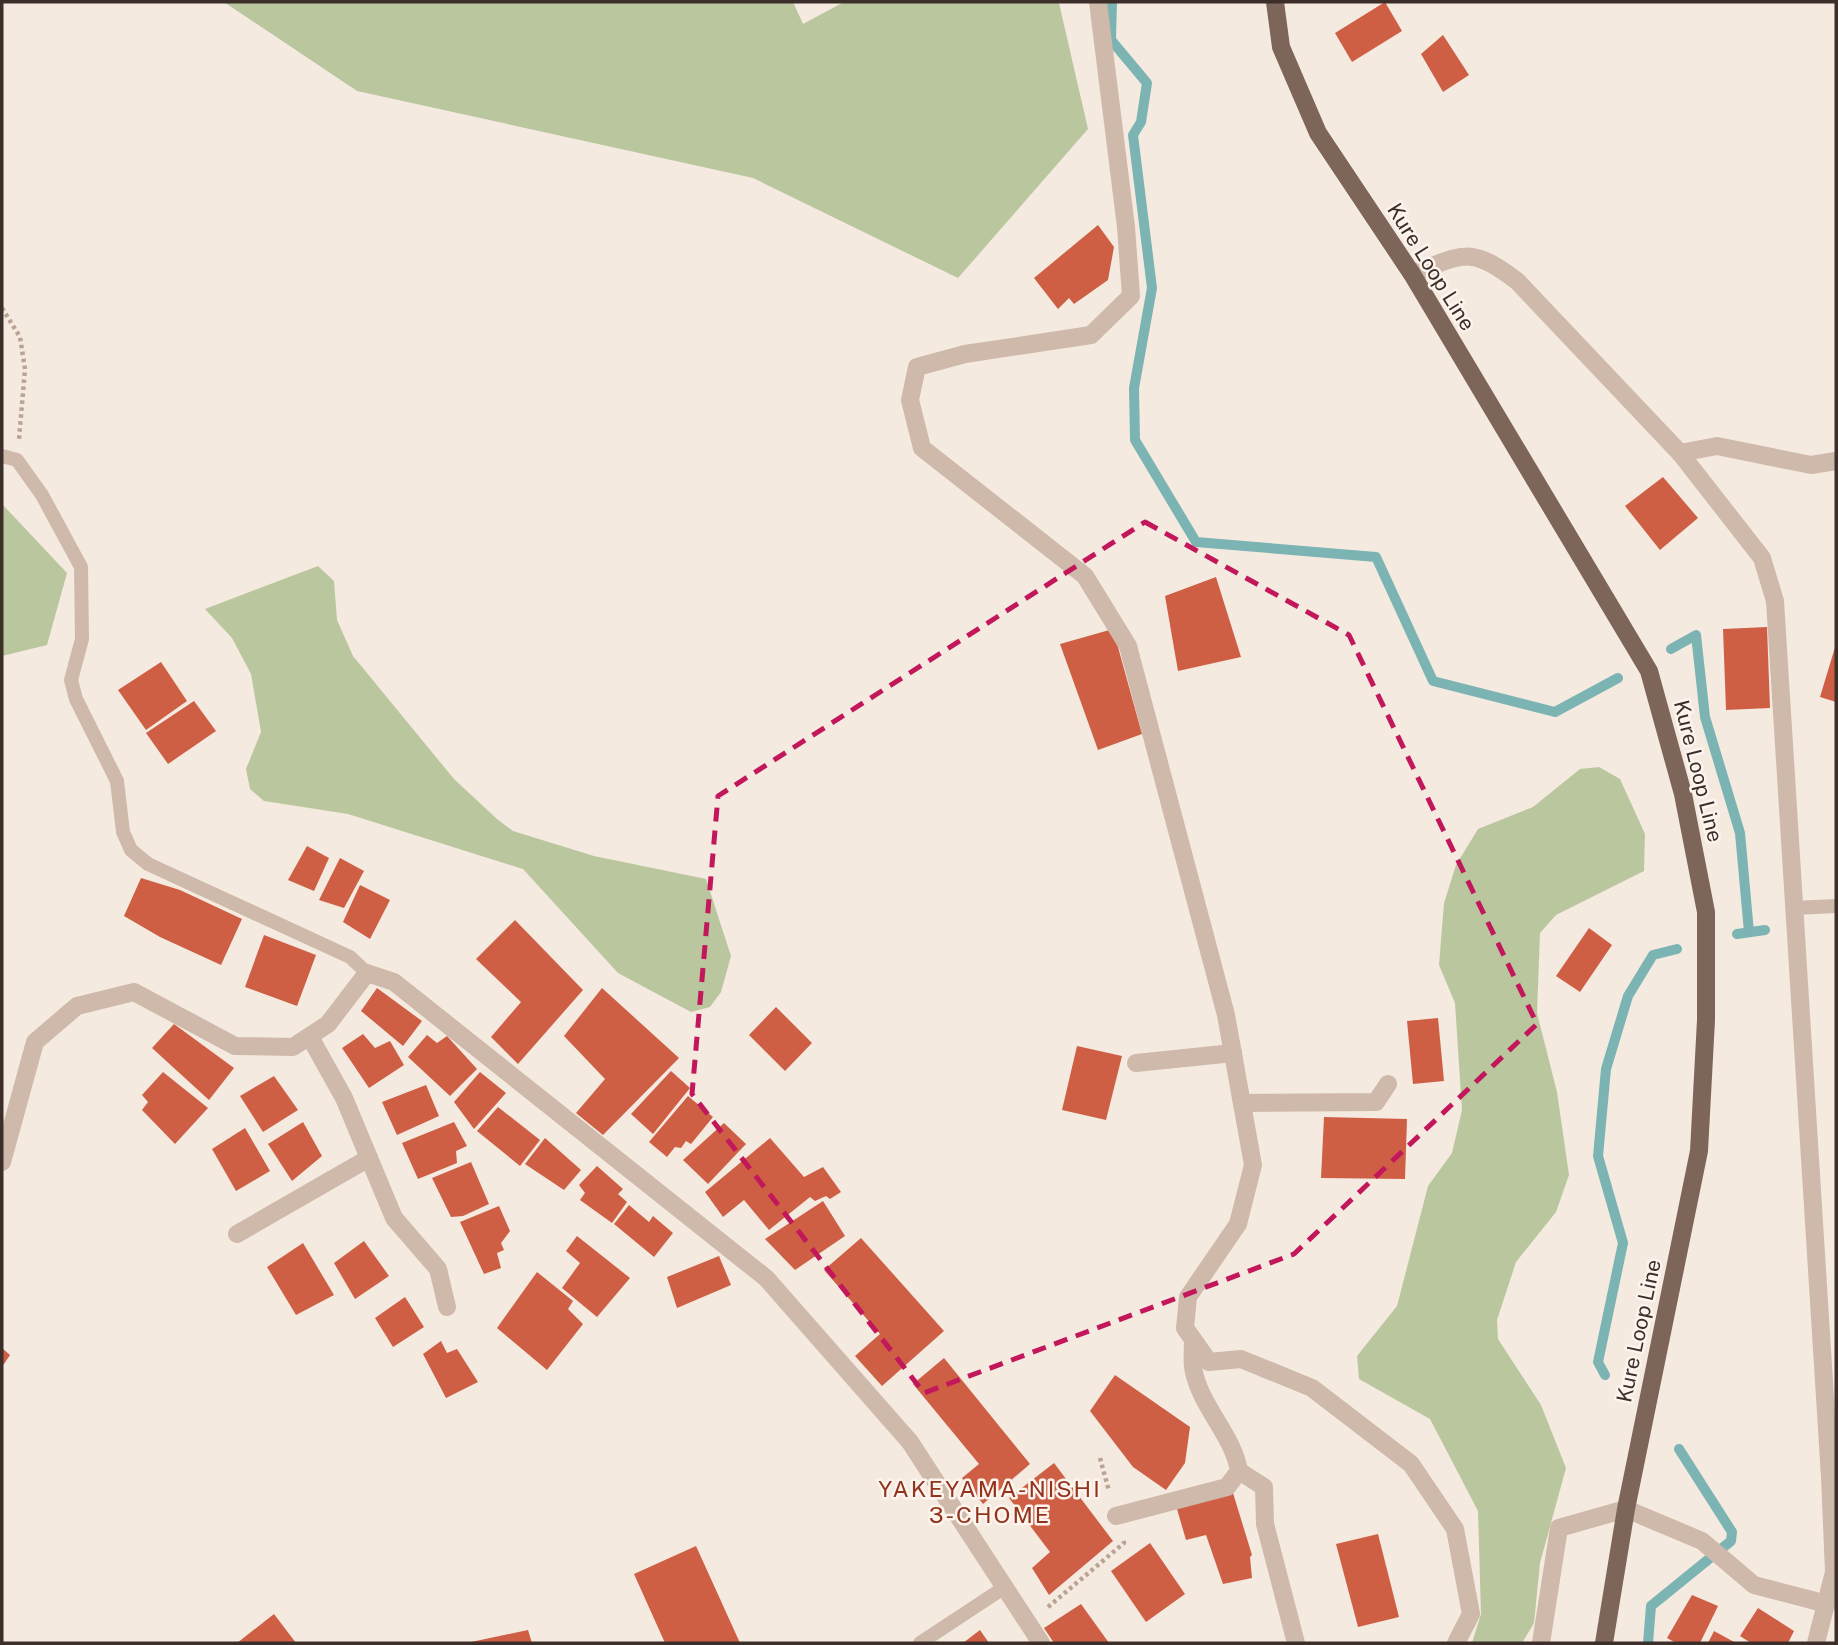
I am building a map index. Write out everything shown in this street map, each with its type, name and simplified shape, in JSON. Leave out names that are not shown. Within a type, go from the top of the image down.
[{"type":"main road","name":"Kure Loop Line","points":[[1275,2],[1281,47],[1318,134],[1412,274],[1649,671],[1683,794],[1706,912],[1706,1020],[1699,1151],[1626,1509],[1604,1643]]},
{"type":"street","points":[[1098,2],[1126,227],[1131,296],[1091,335],[965,354],[916,367],[910,400],[922,448],[1085,576],[1128,646],[1226,1015],[1252,1165],[1238,1224],[1188,1297],[1185,1328],[1209,1362],[1241,1359],[1312,1388],[1411,1464],[1455,1529],[1471,1614],[1457,1643]]},
{"type":"street","points":[[1412,274],[1460,256],[1488,259],[1517,281],[1680,453],[1762,558],[1775,601],[1830,1477],[1833,1572],[1816,1643]]},
{"type":"street","points":[[1680,453],[1717,446],[1811,465],[1836,461]]},
{"type":"street","points":[[2,1162],[35,1042],[77,1006],[134,992],[236,1046],[293,1047],[328,1024],[367,973],[394,982],[766,1279],[910,1442],[1041,1643]]},
{"type":"street","points":[[310,1037],[344,1098],[394,1219],[438,1269],[447,1307]]},
{"type":"street","points":[[1136,1063],[1233,1053]]},
{"type":"street","points":[[1241,1103],[1376,1102],[1388,1084]]},
{"type":"street","points":[[237,1234],[369,1158]]},
{"type":"street","points":[[1116,1516],[1227,1487],[1239,1471],[1236,1455],[1207,1406],[1193,1368],[1193,1340]]},
{"type":"street","points":[[1239,1471],[1264,1486],[1265,1524],[1296,1643]]},
{"type":"street","points":[[1541,1643],[1559,1528],[1626,1509],[1702,1541],[1754,1585],[1827,1604]]},
{"type":"lane","points":[[2,456],[17,460],[42,495],[81,567],[82,639],[71,680],[76,699],[117,781],[123,832],[131,850],[148,864],[350,957],[367,973]]},
{"type":"lane","points":[[1794,908],[1836,906]]},
{"type":"lane","points":[[920,1643],[1005,1587]]},
{"type":"path","points":[[2,308],[20,337],[25,369],[17,460]]},
{"type":"path","points":[[1028,1623],[1124,1543],[1100,1458]]},
{"type":"highlighted area","points":[[1145,522],[1349,635],[1537,1024],[1294,1254],[924,1393],[692,1094],[718,796]]},
{"type":"green space","points":[[224,2],[793,2],[803,24],[844,2],[1055,2],[1059,3],[1088,129],[958,278],[753,178],[357,91]]},
{"type":"green space","points":[[2,504],[67,573],[47,645],[2,656]]},
{"type":"green space","points":[[318,566],[334,581],[337,620],[353,656],[454,779],[497,819],[513,831],[594,856],[706,879],[731,956],[721,992],[710,1007],[691,1012],[618,973],[523,869],[348,814],[264,801],[250,789],[246,769],[261,732],[251,674],[232,638],[205,609]]},
{"type":"green space","points":[[1599,767],[1620,779],[1645,834],[1644,871],[1556,915],[1540,933],[1537,1013],[1557,1092],[1569,1175],[1556,1212],[1516,1262],[1497,1320],[1498,1339],[1541,1405],[1566,1468],[1540,1563],[1534,1623],[1522,1643],[1472,1643],[1481,1614],[1478,1511],[1430,1419],[1359,1379],[1357,1356],[1397,1306],[1428,1186],[1452,1153],[1462,1110],[1455,1003],[1439,965],[1444,903],[1456,865],[1478,829],[1533,807],[1580,769]]},
{"type":"building","points":[[1385,2],[1402,31],[1352,62],[1335,33]]},
{"type":"building","points":[[1443,35],[1469,75],[1443,92],[1421,54]]},
{"type":"building","points":[[1098,225],[1114,247],[1108,280],[1074,304],[1069,298],[1058,309],[1034,278]]},
{"type":"building","points":[[1663,477],[1698,518],[1660,550],[1625,506]]},
{"type":"building","points":[[1216,577],[1241,657],[1178,671],[1165,596]]},
{"type":"building","points":[[1767,627],[1770,708],[1726,710],[1723,629]]},
{"type":"building","points":[[1113,629],[1142,734],[1098,750],[1060,644]]},
{"type":"building","points":[[1836,644],[1836,702],[1820,697]]},
{"type":"building","points":[[161,662],[187,701],[146,730],[118,690]]},
{"type":"building","points":[[194,701],[216,731],[168,764],[146,733]]},
{"type":"building","points":[[307,846],[329,858],[314,891],[288,880]]},
{"type":"building","points":[[340,858],[364,871],[344,908],[319,900]]},
{"type":"building","points":[[141,878],[180,890],[242,919],[221,965],[160,937],[124,916]]},
{"type":"building","points":[[360,885],[390,900],[370,939],[343,922]]},
{"type":"building","points":[[515,920],[583,990],[518,1064],[491,1037],[521,1002],[476,959]]},
{"type":"building","points":[[1589,928],[1612,945],[1580,992],[1556,976]]},
{"type":"building","points":[[264,935],[316,955],[297,1006],[245,987]]},
{"type":"building","points":[[377,988],[422,1021],[403,1046],[361,1011]]},
{"type":"building","points":[[602,988],[679,1058],[603,1135],[576,1113],[605,1079],[564,1036]]},
{"type":"building","points":[[776,1007],[812,1043],[785,1071],[749,1035]]},
{"type":"building","points":[[1438,1018],[1444,1081],[1413,1084],[1407,1021]]},
{"type":"building","points":[[174,1024],[234,1068],[209,1100],[152,1048]]},
{"type":"building","points":[[363,1034],[375,1048],[390,1041],[404,1065],[369,1088],[342,1048]]},
{"type":"building","points":[[427,1035],[437,1043],[447,1036],[477,1069],[450,1096],[408,1057]]},
{"type":"building","points":[[1077,1046],[1122,1056],[1106,1120],[1062,1110]]},
{"type":"building","points":[[671,1071],[690,1088],[653,1134],[631,1114]]},
{"type":"building","points":[[163,1072],[208,1108],[175,1144],[142,1110],[148,1102],[142,1095]]},
{"type":"building","points":[[480,1072],[506,1093],[474,1129],[454,1102]]},
{"type":"building","points":[[274,1076],[298,1110],[263,1132],[240,1096]]},
{"type":"building","points":[[426,1085],[439,1116],[397,1135],[382,1102]]},
{"type":"building","points":[[688,1096],[713,1117],[691,1144],[686,1141],[681,1148],[675,1147],[667,1157],[649,1142]]},
{"type":"building","points":[[498,1107],[540,1140],[520,1166],[477,1131]]},
{"type":"building","points":[[1324,1117],[1407,1119],[1405,1179],[1321,1178]]},
{"type":"building","points":[[303,1122],[322,1156],[292,1181],[268,1144]]},
{"type":"building","points":[[454,1122],[467,1146],[456,1151],[457,1163],[418,1179],[402,1143]]},
{"type":"building","points":[[724,1123],[746,1144],[708,1184],[683,1160]]},
{"type":"building","points":[[245,1128],[270,1171],[236,1191],[212,1149]]},
{"type":"building","points":[[545,1138],[581,1170],[564,1190],[525,1164]]},
{"type":"building","points":[[770,1138],[804,1177],[823,1167],[841,1192],[830,1199],[826,1196],[815,1201],[810,1197],[769,1230],[744,1200],[723,1217],[705,1192]]},
{"type":"building","points":[[471,1162],[489,1204],[463,1216],[451,1217],[432,1178]]},
{"type":"building","points":[[597,1166],[623,1189],[618,1194],[627,1202],[612,1223],[580,1200],[585,1193],[579,1185]]},
{"type":"building","points":[[823,1201],[845,1236],[795,1270],[765,1239]]},
{"type":"building","points":[[629,1205],[649,1222],[653,1216],[673,1233],[654,1257],[614,1224]]},
{"type":"building","points":[[499,1206],[510,1231],[501,1243],[504,1250],[497,1253],[501,1268],[484,1274],[460,1222]]},
{"type":"building","points":[[577,1236],[630,1278],[597,1317],[562,1288],[580,1263],[566,1251]]},
{"type":"building","points":[[861,1238],[944,1331],[882,1386],[855,1356],[880,1334],[824,1270]]},
{"type":"building","points":[[364,1241],[389,1276],[355,1299],[334,1263]]},
{"type":"building","points":[[303,1243],[334,1295],[296,1315],[267,1267]]},
{"type":"building","points":[[719,1256],[731,1285],[677,1308],[667,1277]]},
{"type":"building","points":[[537,1272],[573,1301],[568,1309],[583,1324],[547,1370],[497,1328]]},
{"type":"building","points":[[405,1297],[424,1327],[393,1347],[375,1318]]},
{"type":"building","points":[[441,1341],[447,1353],[457,1349],[478,1382],[446,1398],[423,1354]]},
{"type":"building","points":[[2,1348],[10,1355],[2,1367]]},
{"type":"building","points":[[944,1358],[1030,1464],[983,1504],[962,1478],[979,1464],[913,1384]]},
{"type":"building","points":[[1115,1375],[1190,1427],[1185,1463],[1166,1490],[1133,1467],[1090,1411]]},
{"type":"building","points":[[1054,1463],[1113,1541],[1049,1595],[1032,1568],[1050,1552],[1009,1498]]},
{"type":"building","points":[[1233,1493],[1252,1555],[1252,1578],[1223,1584],[1206,1535],[1186,1540],[1177,1509]]},
{"type":"building","points":[[1378,1534],[1399,1617],[1358,1627],[1336,1544]]},
{"type":"building","points":[[1150,1543],[1185,1594],[1146,1622],[1111,1571]]},
{"type":"building","points":[[696,1546],[740,1643],[665,1643],[634,1574]]},
{"type":"building","points":[[1692,1595],[1718,1606],[1700,1643],[1676,1643],[1667,1638]]},
{"type":"building","points":[[1081,1604],[1109,1643],[1054,1643],[1044,1628]]},
{"type":"building","points":[[1758,1608],[1794,1631],[1788,1643],[1751,1643],[1740,1636]]},
{"type":"building","points":[[274,1614],[296,1643],[237,1643]]},
{"type":"building","points":[[528,1630],[532,1643],[471,1643],[471,1642]]},
{"type":"building","points":[[980,1630],[989,1643],[963,1643]]},
{"type":"building","points":[[1714,1631],[1736,1643],[1708,1643]]},
{"type":"waterway","points":[[1112,2],[1111,40],[1147,83],[1141,122],[1133,135],[1152,288],[1134,388],[1135,440],[1196,542],[1376,557],[1433,681],[1555,712],[1618,678]]},
{"type":"waterway","points":[[1671,649],[1696,635],[1705,717],[1740,833],[1749,932]]},
{"type":"waterway","points":[[1737,934],[1765,930]]},
{"type":"waterway","points":[[1605,1375],[1598,1362],[1623,1243],[1598,1156],[1606,1069],[1628,996],[1653,955],[1677,949]]},
{"type":"waterway","points":[[1648,1643],[1651,1606],[1731,1541],[1732,1532],[1679,1449]]},
{"type":"district","name":"YAKEYAMA-NISHI 3-CHOME","points":[[990,1502]]}]
